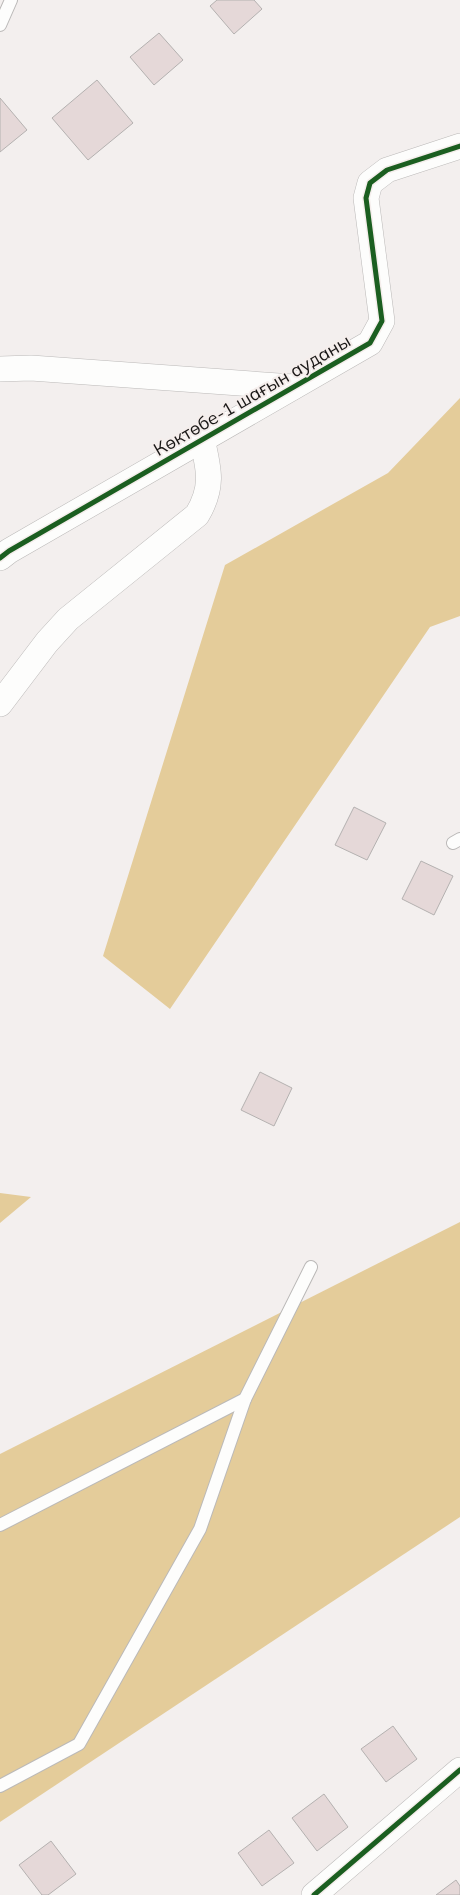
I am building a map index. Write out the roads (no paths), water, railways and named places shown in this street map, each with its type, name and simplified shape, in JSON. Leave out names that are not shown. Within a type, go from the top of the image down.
[{"type":"street","name":"Көктөбе-1 шағын ауданы","points":[[0,558],[9,550],[370,343],[382,321],[366,198],[370,184],[387,170],[460,146]]},
{"type":"street","points":[[0,369],[31,368],[292,387]]},
{"type":"street","points":[[0,704],[47,642],[68,619],[197,515],[208,492],[210,473],[202,439]]},
{"type":"street","points":[[314,1895],[460,1770]]},
{"type":"lane","points":[[0,25],[11,0]]},
{"type":"lane","points":[[0,1786],[79,1744],[200,1529],[245,1399],[311,1267]]},
{"type":"lane","points":[[0,1525],[245,1399]]}]
